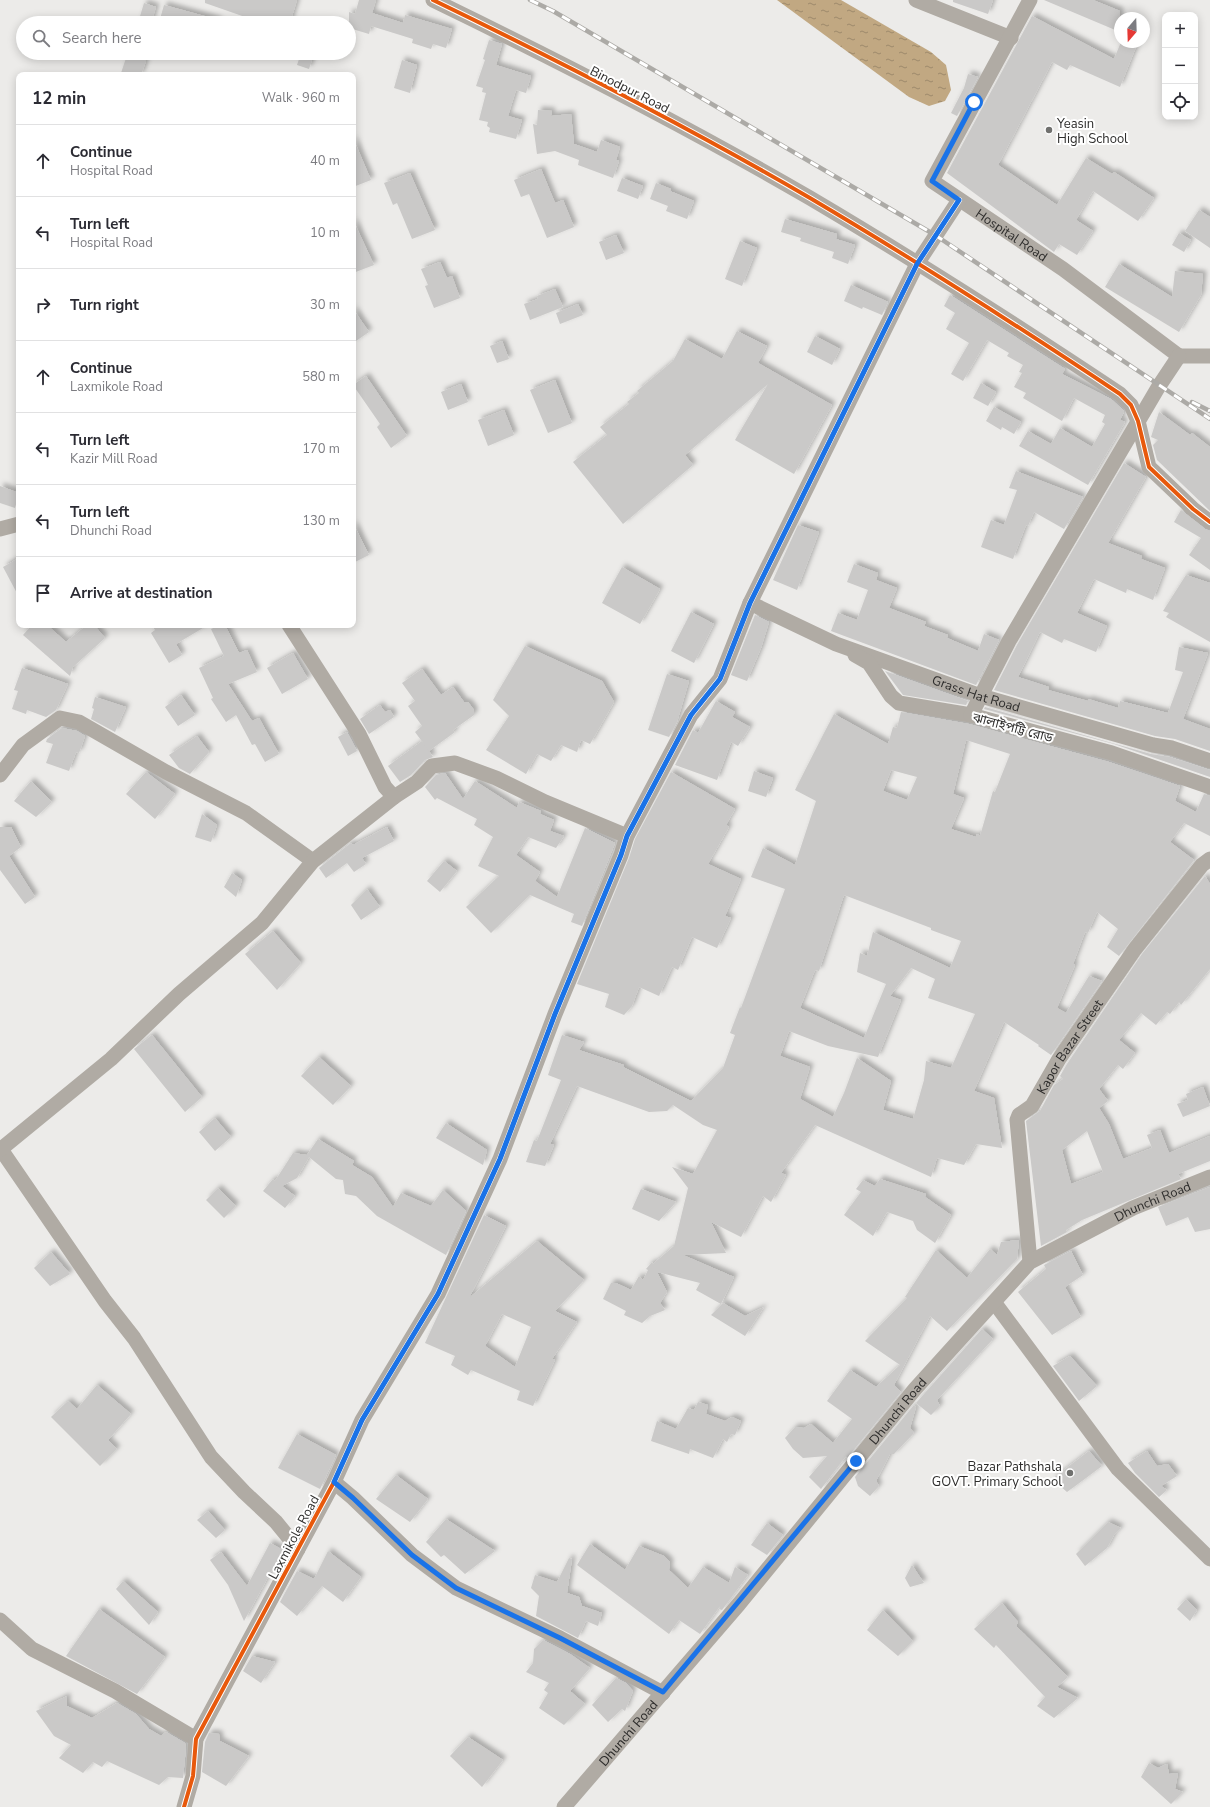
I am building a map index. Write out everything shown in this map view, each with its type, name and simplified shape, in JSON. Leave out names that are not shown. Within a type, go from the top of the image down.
[{"type":"street","name":"Binodpur Road","points":[[433,0],[650,110],[809,198],[1036,338],[1120,394],[1131,405],[1138,421],[1149,467],[1193,509],[1210,522]]},
{"type":"street","points":[[916,0],[1011,38]]},
{"type":"street","name":"Hospital Road","points":[[1030,0],[1011,38],[933,178],[933,182],[959,200],[982,213],[1063,269],[1179,356]]},
{"type":"street","name":"Laxmikole Road","points":[[184,1807],[193,1776],[196,1739],[334,1482],[362,1420],[438,1294],[500,1159],[555,1014],[621,855],[627,836],[691,715],[720,679],[750,603],[917,264],[959,200]]},
{"type":"street","points":[[971,715],[1008,641],[1138,421],[1179,356],[1210,356]]},
{"type":"street","points":[[0,529],[16,525]]},
{"type":"street","name":"Grass Hat Road","points":[[750,603],[836,644],[981,696],[1153,745],[1172,748],[1210,761]]},
{"type":"street","points":[[291,628],[359,734],[385,787],[394,797]]},
{"type":"street","name":"ঝালাইপট্টি রোড","points":[[836,644],[869,663],[891,696],[899,703],[971,715],[1112,753],[1210,787]]},
{"type":"street","points":[[0,775],[23,745],[60,718],[79,722],[166,772],[246,813],[313,861]]},
{"type":"street","points":[[298,1548],[276,1522],[244,1492],[211,1457],[134,1338],[105,1301],[1,1148],[111,1059],[178,994],[262,923],[313,861],[394,797],[417,782],[432,766],[455,763],[496,778],[545,802],[627,836]]},
{"type":"street","name":"Kapor Bazar Street","points":[[1030,1262],[1017,1120],[1019,1115],[1032,1106],[1059,1059],[1139,943],[1202,865],[1210,859]]},
{"type":"street","name":"Dhunchi Road","points":[[564,1807],[663,1692],[916,1389],[1030,1262],[1133,1208],[1210,1177]]},
{"type":"street","points":[[994,1302],[1118,1469],[1210,1559]]},
{"type":"street","points":[[334,1482],[353,1498],[412,1555],[456,1588],[560,1638],[663,1692]]},
{"type":"street","points":[[0,1620],[32,1649],[115,1691],[196,1739]]},
{"type":"water","points":[[777,0],[841,0],[931,52],[946,65],[951,90],[945,101],[929,106],[909,97]]},
{"type":"building","points":[[205,0],[297,0],[292,16],[242,16],[205,3]]},
{"type":"building","points":[[359,0],[376,0],[372,13],[403,23],[405,15],[452,29],[446,48],[433,44],[431,49],[412,43],[413,39],[371,26],[369,34],[356,30],[356,16],[349,16],[349,12],[355,14]]},
{"type":"building","points":[[953,0],[993,0],[988,14],[953,2]]},
{"type":"building","points":[[1044,0],[1093,0],[1120,11],[1114,12],[1114,29]]},
{"type":"building","points":[[144,3],[156,7],[153,16],[140,16]]},
{"type":"building","points":[[164,5],[204,16],[161,16]]},
{"type":"building","points":[[1032,16],[1114,59],[1119,48],[1136,48],[1120,87],[1070,65],[1067,70],[1052,62],[998,165],[1057,205],[1086,158],[1112,174],[1114,172],[1154,198],[1138,221],[1093,191],[1076,220],[1093,231],[1077,255],[1059,244],[1054,252],[947,173]]},
{"type":"building","points":[[489,40],[502,44],[496,65],[531,76],[526,93],[516,90],[508,116],[522,120],[516,139],[489,132],[490,128],[487,126],[488,122],[479,120],[486,93],[482,92],[483,88],[476,86],[485,60],[483,59]]},
{"type":"building","points":[[125,60],[146,61],[142,72],[121,72]]},
{"type":"building","points":[[299,60],[312,60],[309,69],[297,65]]},
{"type":"building","points":[[402,60],[417,65],[410,93],[394,88]]},
{"type":"building","points":[[968,74],[978,77],[957,116],[951,113],[964,88]]},
{"type":"building","points":[[538,110],[552,111],[551,116],[571,114],[574,144],[597,152],[601,140],[620,147],[616,160],[619,161],[613,178],[578,165],[579,160],[555,151],[537,154],[533,124],[537,125]]},
{"type":"building","points":[[356,145],[371,180],[356,186]]},
{"type":"building","points":[[541,169],[555,203],[563,200],[574,227],[547,238],[529,194],[521,197],[514,180]]},
{"type":"building","points":[[410,173],[435,230],[412,239],[397,203],[393,205],[384,183]]},
{"type":"building","points":[[622,178],[643,186],[638,199],[617,191]]},
{"type":"building","points":[[656,183],[671,189],[670,191],[694,201],[687,219],[666,211],[668,206],[650,199]]},
{"type":"building","points":[[1199,210],[1210,217],[1210,248],[1185,231]]},
{"type":"building","points":[[785,219],[837,234],[836,239],[855,245],[848,264],[832,258],[834,252],[800,241],[801,238],[781,232]]},
{"type":"building","points":[[356,226],[374,265],[356,272]]},
{"type":"building","points":[[1179,233],[1191,240],[1184,252],[1172,245]]},
{"type":"building","points":[[616,235],[624,253],[606,260],[599,242]]},
{"type":"building","points":[[740,241],[757,248],[742,286],[725,279]]},
{"type":"building","points":[[440,262],[447,278],[452,276],[460,298],[434,308],[425,286],[428,285],[421,269]]},
{"type":"building","points":[[1119,264],[1172,297],[1175,271],[1203,274],[1201,295],[1179,332],[1105,287]]},
{"type":"building","points":[[851,285],[888,302],[882,315],[863,307],[862,309],[844,301]]},
{"type":"building","points":[[555,289],[563,307],[530,320],[524,304],[538,299],[537,296]]},
{"type":"building","points":[[950,295],[1065,369],[1062,374],[1111,399],[1123,410],[1124,412],[1120,420],[1125,422],[1088,485],[1019,446],[1028,431],[1051,444],[1060,428],[1092,447],[1105,424],[1102,422],[1105,415],[1074,398],[1062,421],[1023,398],[1026,393],[1014,387],[1022,373],[1019,372],[1023,365],[1007,356],[1009,353],[987,340],[963,381],[951,374],[969,343],[946,329],[955,313],[944,306]]},
{"type":"building","points":[[578,304],[583,315],[560,324],[556,313]]},
{"type":"building","points":[[356,313],[369,332],[356,341]]},
{"type":"building","points":[[737,331],[767,346],[758,363],[832,405],[794,474],[735,440],[768,384],[685,455],[693,465],[623,524],[573,462],[607,435],[600,427],[629,404],[627,402],[639,393],[637,391],[673,361],[685,339],[722,359]]},
{"type":"building","points":[[815,336],[840,349],[832,365],[807,352]]},
{"type":"building","points":[[502,341],[509,359],[497,363],[490,346]]},
{"type":"building","points":[[366,376],[407,436],[391,448],[377,427],[380,424],[356,389],[356,383]]},
{"type":"building","points":[[555,380],[572,423],[548,433],[530,390]]},
{"type":"building","points":[[981,383],[996,392],[988,406],[973,398]]},
{"type":"building","points":[[461,384],[468,402],[448,410],[441,392]]},
{"type":"building","points":[[994,407],[1021,422],[1014,434],[1002,427],[1001,430],[986,421]]},
{"type":"building","points":[[504,410],[514,435],[488,446],[478,420]]},
{"type":"building","points":[[1159,412],[1190,435],[1192,433],[1210,447],[1210,511],[1157,460],[1153,445],[1158,440],[1151,437]]},
{"type":"building","points":[[1124,463],[1146,477],[1108,543],[1142,556],[1141,559],[1165,568],[1153,600],[1127,589],[1126,593],[1094,579],[1077,613],[1107,626],[1096,652],[1064,639],[1062,643],[1040,632],[1018,677],[1049,687],[1048,690],[1088,701],[1088,699],[1118,708],[1120,701],[1168,713],[1183,672],[1175,670],[1179,647],[1208,653],[1183,719],[1210,729],[1210,751],[1175,739],[1155,736],[994,690],[1017,645]]},
{"type":"building","points":[[1016,471],[1083,497],[1064,529],[1034,512],[1028,526],[1026,525],[1013,559],[981,547],[991,520],[1004,525],[1017,490],[1009,488]]},
{"type":"building","points":[[0,486],[16,492],[15,508],[0,503]]},
{"type":"building","points":[[1181,510],[1205,529],[1210,531],[1210,570],[1189,555],[1201,538],[1174,522]]},
{"type":"building","points":[[798,525],[819,532],[797,590],[773,580]]},
{"type":"building","points":[[356,529],[369,555],[356,562]]},
{"type":"building","points":[[16,560],[16,591],[3,567]]},
{"type":"building","points":[[854,564],[878,573],[876,580],[897,588],[889,608],[926,622],[924,626],[948,635],[947,638],[978,651],[984,634],[999,640],[976,685],[831,631],[838,613],[857,620],[868,590],[847,582]]},
{"type":"building","points":[[622,567],[660,589],[640,624],[602,603]]},
{"type":"building","points":[[1186,575],[1210,583],[1210,642],[1166,617],[1169,613],[1163,611]]},
{"type":"building","points":[[691,612],[714,624],[694,663],[671,651]]},
{"type":"building","points":[[755,615],[769,622],[761,648],[747,681],[731,675]]},
{"type":"building","points":[[29,628],[50,628],[66,642],[83,628],[97,628],[105,638],[73,667],[70,676],[23,635]]},
{"type":"building","points":[[154,628],[203,628],[176,644],[182,655],[169,663],[151,633],[155,630]]},
{"type":"building","points":[[226,628],[239,653],[247,650],[257,672],[228,684],[252,721],[259,718],[279,754],[265,762],[255,744],[252,745],[236,715],[226,722],[211,699],[213,698],[199,668],[224,656],[211,629]]},
{"type":"building","points":[[525,646],[602,681],[614,702],[590,744],[581,740],[577,752],[561,745],[551,761],[537,754],[526,774],[486,750],[509,716],[493,700]]},
{"type":"building","points":[[293,653],[308,679],[282,694],[267,668]]},
{"type":"building","points":[[22,668],[68,684],[56,710],[46,717],[27,710],[26,714],[12,709],[18,691],[14,690]]},
{"type":"building","points":[[422,669],[441,695],[453,687],[464,702],[468,702],[474,710],[474,715],[453,730],[455,732],[429,751],[415,732],[422,726],[408,706],[415,701],[402,683]]},
{"type":"building","points":[[885,671],[968,701],[966,705],[903,695]]},
{"type":"building","points":[[667,674],[689,681],[677,722],[669,737],[648,730]]},
{"type":"building","points":[[181,695],[195,715],[178,726],[165,707]]},
{"type":"building","points":[[95,697],[126,707],[115,732],[91,719]]},
{"type":"building","points":[[716,701],[735,712],[732,717],[750,727],[738,746],[731,742],[717,780],[675,765],[693,730],[698,733]]},
{"type":"building","points":[[380,705],[385,712],[390,710],[394,717],[369,734],[360,719]]},
{"type":"building","points":[[985,707],[1151,754],[1170,757],[1210,770],[1210,777],[1114,744],[984,709]]},
{"type":"building","points":[[901,712],[969,724],[1109,762],[1180,786],[1175,801],[1196,812],[1204,794],[1210,796],[1210,836],[1184,823],[1170,842],[1194,860],[1119,956],[1107,947],[1118,929],[1097,912],[1088,933],[1085,932],[1073,964],[1075,965],[1057,1008],[1066,1013],[1089,976],[1102,981],[1051,1055],[1038,1046],[1039,1045],[1004,1022],[974,1091],[994,1098],[1002,1148],[976,1144],[964,1165],[937,1158],[931,1177],[815,1125],[781,1173],[786,1175],[771,1202],[763,1196],[741,1237],[711,1222],[726,1253],[683,1255],[734,1277],[721,1304],[696,1290],[700,1283],[657,1272],[667,1292],[660,1303],[665,1310],[650,1316],[642,1323],[624,1315],[626,1311],[603,1299],[611,1283],[616,1283],[631,1290],[639,1276],[643,1280],[648,1270],[646,1269],[652,1262],[653,1264],[674,1246],[688,1188],[672,1167],[693,1174],[717,1130],[703,1125],[673,1105],[667,1111],[649,1112],[577,1086],[550,1144],[554,1145],[545,1166],[526,1162],[534,1140],[537,1141],[561,1080],[548,1075],[562,1035],[584,1042],[579,1050],[624,1065],[623,1067],[691,1101],[723,1068],[735,1035],[730,1033],[740,1007],[741,1008],[785,889],[751,877],[763,848],[795,865],[816,801],[795,790],[834,714],[888,744],[893,727],[897,728]],"holes":[[[966,740],[1010,754],[995,792],[993,791],[980,836],[977,834],[976,837],[951,829],[964,798],[953,794]],[[891,770],[917,777],[907,800],[883,791]],[[844,895],[961,941],[950,968],[873,932],[867,956],[860,953],[857,972],[886,984],[864,1038],[800,1008],[815,970],[819,971]],[[911,968],[935,979],[928,998],[975,1014],[951,1068],[926,1061],[924,1080],[913,1119],[883,1110],[891,1081],[857,1058],[833,1117],[800,1099],[810,1067],[780,1056],[789,1031],[828,1046],[878,1057],[901,1000],[890,996]]]},
{"type":"building","points":[[62,728],[77,731],[85,736],[79,753],[76,752],[69,771],[46,763],[53,744],[46,742],[47,739]]},
{"type":"building","points":[[347,732],[357,751],[348,756],[338,737]]},
{"type":"building","points":[[197,736],[209,752],[190,774],[179,768],[169,755]]},
{"type":"building","points":[[422,741],[433,757],[425,760],[411,775],[400,782],[388,766]]},
{"type":"building","points":[[754,771],[773,778],[766,797],[748,791]]},
{"type":"building","points":[[146,772],[175,794],[155,819],[126,794]]},
{"type":"building","points":[[671,772],[735,809],[726,825],[729,827],[708,864],[741,879],[725,916],[731,918],[717,948],[692,937],[678,970],[672,967],[659,996],[639,987],[632,1006],[624,1015],[605,1007],[609,994],[577,984],[629,858],[635,839]]},
{"type":"building","points":[[445,773],[463,799],[475,781],[517,808],[519,802],[541,811],[540,814],[554,820],[550,831],[564,836],[556,848],[528,837],[516,855],[540,872],[535,881],[557,897],[585,828],[615,843],[582,926],[571,922],[574,914],[530,895],[491,933],[466,907],[499,876],[478,866],[493,837],[474,825],[477,819],[437,798],[435,800],[425,787],[436,775]]},
{"type":"building","points":[[31,781],[52,802],[36,817],[14,801]]},
{"type":"building","points":[[202,814],[217,825],[211,842],[195,837]]},
{"type":"building","points":[[0,827],[11,827],[21,847],[9,856],[35,897],[25,904],[0,870]]},
{"type":"building","points":[[387,827],[394,841],[362,858],[366,864],[354,872],[347,863],[326,878],[319,868],[351,843],[353,845]]},
{"type":"building","points":[[444,861],[457,871],[440,892],[427,881]]},
{"type":"building","points":[[232,873],[242,880],[236,897],[224,887]]},
{"type":"building","points":[[1205,876],[1210,884],[1210,969],[1181,1005],[1179,1002],[1170,1014],[1167,1012],[1156,1025],[1141,1013],[1119,1040],[1135,1053],[1123,1069],[1118,1065],[1099,1089],[1108,1101],[1099,1108],[1109,1124],[1123,1159],[1152,1148],[1147,1135],[1160,1130],[1169,1153],[1210,1136],[1210,1161],[1178,1174],[1181,1179],[1082,1220],[1066,1230],[1067,1232],[1041,1246],[1026,1121],[1040,1111],[1054,1085],[1063,1079],[1060,1076],[1067,1064],[1142,954]],"holes":[[[1087,1131],[1103,1172],[1071,1184],[1062,1150]]]},
{"type":"building","points":[[367,889],[380,907],[361,920],[351,905]]},
{"type":"building","points":[[273,931],[301,963],[277,990],[245,954]]},
{"type":"building","points":[[152,1035],[202,1097],[185,1112],[134,1049]]},
{"type":"building","points":[[319,1057],[351,1086],[333,1105],[301,1076]]},
{"type":"building","points":[[1203,1087],[1210,1106],[1183,1117],[1177,1104],[1188,1100],[1186,1094]]},
{"type":"building","points":[[215,1118],[231,1137],[215,1151],[199,1132]]},
{"type":"building","points":[[446,1123],[487,1150],[483,1165],[436,1138]]},
{"type":"building","points":[[318,1139],[354,1161],[352,1165],[372,1177],[393,1207],[401,1193],[431,1206],[443,1190],[466,1211],[446,1255],[377,1216],[356,1196],[345,1194],[343,1180],[336,1179],[309,1157],[297,1178],[282,1186],[295,1196],[285,1208],[263,1191],[273,1179],[275,1181],[293,1153],[307,1155]]},
{"type":"building","points":[[880,1179],[926,1194],[925,1197],[951,1215],[935,1243],[917,1230],[913,1221],[887,1212],[873,1236],[844,1215],[861,1192],[856,1189],[863,1180],[875,1186]]},
{"type":"building","points":[[1210,1187],[1210,1229],[1195,1232],[1188,1217],[1166,1226],[1158,1207]]},
{"type":"building","points":[[218,1188],[236,1206],[224,1218],[206,1200]]},
{"type":"building","points":[[641,1189],[676,1202],[659,1221],[632,1209]]},
{"type":"building","points":[[484,1215],[506,1226],[469,1298],[537,1241],[584,1280],[555,1311],[577,1322],[552,1359],[555,1360],[533,1406],[517,1400],[520,1391],[471,1370],[468,1375],[451,1365],[455,1356],[425,1343]],"holes":[[[502,1314],[531,1327],[515,1367],[485,1346]]]},
{"type":"building","points":[[1019,1240],[1017,1259],[947,1331],[930,1316],[894,1385],[901,1392],[847,1458],[846,1456],[821,1489],[809,1477],[827,1456],[803,1458],[793,1449],[785,1438],[795,1427],[804,1428],[811,1424],[833,1443],[852,1419],[827,1401],[850,1370],[876,1387],[900,1365],[865,1341],[907,1298],[905,1297],[936,1250],[967,1278],[990,1249],[997,1255],[1001,1242]]},
{"type":"building","points":[[1071,1251],[1083,1275],[1065,1287],[1081,1317],[1052,1335],[1018,1292],[1046,1269],[1044,1265]]},
{"type":"building","points":[[51,1252],[70,1274],[50,1286],[34,1268]]},
{"type":"building","points":[[723,1303],[745,1316],[764,1307],[745,1336],[711,1315]]},
{"type":"building","points":[[982,1329],[993,1339],[937,1400],[940,1406],[931,1415],[916,1403]]},
{"type":"building","points":[[1070,1356],[1097,1386],[1079,1401],[1053,1366]]},
{"type":"building","points":[[97,1385],[131,1414],[108,1440],[117,1449],[100,1466],[51,1417],[68,1401],[77,1409]]},
{"type":"building","points":[[698,1402],[708,1405],[706,1414],[725,1421],[732,1417],[741,1421],[735,1435],[731,1434],[727,1442],[723,1439],[713,1458],[690,1449],[689,1454],[651,1441],[657,1421],[676,1429],[688,1408],[694,1410]]},
{"type":"building","points":[[914,1405],[916,1407],[910,1428],[914,1433],[894,1454],[890,1454],[876,1481],[879,1486],[870,1496],[858,1486],[855,1477]]},
{"type":"building","points":[[297,1434],[336,1455],[320,1489],[278,1468]]},
{"type":"building","points":[[1089,1451],[1102,1466],[1067,1492],[1052,1479]]},
{"type":"building","points":[[1147,1451],[1157,1466],[1168,1464],[1177,1476],[1161,1486],[1167,1490],[1159,1497],[1135,1473],[1128,1463]]},
{"type":"building","points":[[396,1475],[428,1499],[410,1522],[376,1499]]},
{"type":"building","points":[[208,1511],[225,1530],[216,1538],[197,1520]]},
{"type":"building","points":[[446,1519],[495,1551],[465,1574],[444,1555],[441,1557],[426,1542]]},
{"type":"building","points":[[1108,1522],[1121,1528],[1114,1535],[1107,1548],[1085,1566],[1076,1554]]},
{"type":"building","points":[[767,1523],[783,1535],[767,1555],[751,1545]]},
{"type":"building","points":[[270,1543],[283,1550],[244,1621],[228,1585],[210,1560],[221,1552],[247,1586]]},
{"type":"building","points":[[590,1544],[625,1570],[639,1546],[664,1556],[670,1562],[669,1570],[688,1588],[703,1567],[729,1583],[735,1567],[748,1575],[722,1610],[719,1609],[720,1606],[700,1634],[679,1620],[669,1634],[577,1565]]},
{"type":"building","points":[[328,1551],[361,1577],[343,1602],[322,1586],[297,1616],[280,1602],[297,1571],[314,1579]]},
{"type":"building","points":[[569,1558],[572,1559],[567,1593],[579,1597],[582,1606],[602,1613],[598,1626],[586,1621],[578,1638],[536,1616],[539,1596],[531,1588],[535,1575],[557,1582]]},
{"type":"building","points":[[912,1565],[924,1583],[910,1587],[905,1578]]},
{"type":"building","points":[[123,1581],[158,1612],[149,1625],[116,1589]]},
{"type":"building","points":[[1186,1599],[1197,1610],[1190,1621],[1177,1609]]},
{"type":"building","points":[[1002,1603],[1018,1622],[1016,1626],[1068,1677],[1057,1687],[1078,1698],[1054,1718],[1037,1706],[1045,1697],[996,1645],[994,1648],[974,1629]]},
{"type":"building","points":[[99,1609],[165,1657],[137,1694],[66,1656]]},
{"type":"building","points":[[883,1610],[913,1641],[898,1656],[867,1630]]},
{"type":"building","points":[[543,1640],[570,1654],[590,1668],[570,1691],[585,1704],[564,1725],[539,1708],[548,1693],[544,1690],[549,1683],[526,1672],[533,1663],[534,1649]]},
{"type":"building","points":[[252,1656],[275,1662],[261,1683],[243,1671]]},
{"type":"building","points":[[616,1678],[626,1683],[633,1691],[625,1711],[622,1709],[608,1722],[592,1705]]},
{"type":"building","points":[[67,1696],[67,1706],[92,1718],[117,1703],[136,1714],[149,1729],[161,1736],[166,1732],[185,1743],[186,1747],[183,1778],[168,1777],[159,1785],[107,1761],[102,1767],[93,1762],[83,1773],[59,1758],[71,1745],[54,1736],[36,1711]]},
{"type":"building","points":[[209,1733],[219,1734],[220,1741],[249,1756],[226,1786],[202,1772],[205,1742]]},
{"type":"building","points":[[468,1737],[503,1760],[482,1787],[450,1756]]},
{"type":"building","points":[[1149,1763],[1158,1768],[1167,1764],[1169,1774],[1178,1773],[1175,1789],[1183,1792],[1171,1804],[1141,1777]]},
{"type":"railway","points":[[530,0],[553,11],[935,235],[1210,419]]},
{"type":"railway","points":[[1192,402],[1210,411]]},
{"type":"cycle path","points":[[433,0],[624,96],[718,146],[810,198],[966,294],[1120,394],[1131,405],[1138,421],[1149,467],[1193,509],[1210,522]]},
{"type":"cycle path","points":[[184,1807],[193,1776],[196,1739],[334,1482],[362,1420],[438,1294],[500,1159],[555,1014],[621,855],[627,836],[691,715],[720,679],[750,603],[917,264],[959,200]]},
{"type":"place","name":"Yeasin High School","points":[[1049,130]]},
{"type":"place","name":"Bazar Pathshala GOVT. Primary School","points":[[1070,1473]]},
{"type":"route","points":[[856,1461],[663,1692],[560,1638],[456,1588],[412,1555],[353,1498],[334,1482],[362,1420],[438,1294],[500,1159],[555,1014],[621,855],[627,836],[691,715],[720,679],[750,603],[917,264],[959,200],[932,181],[974,102]]}]
